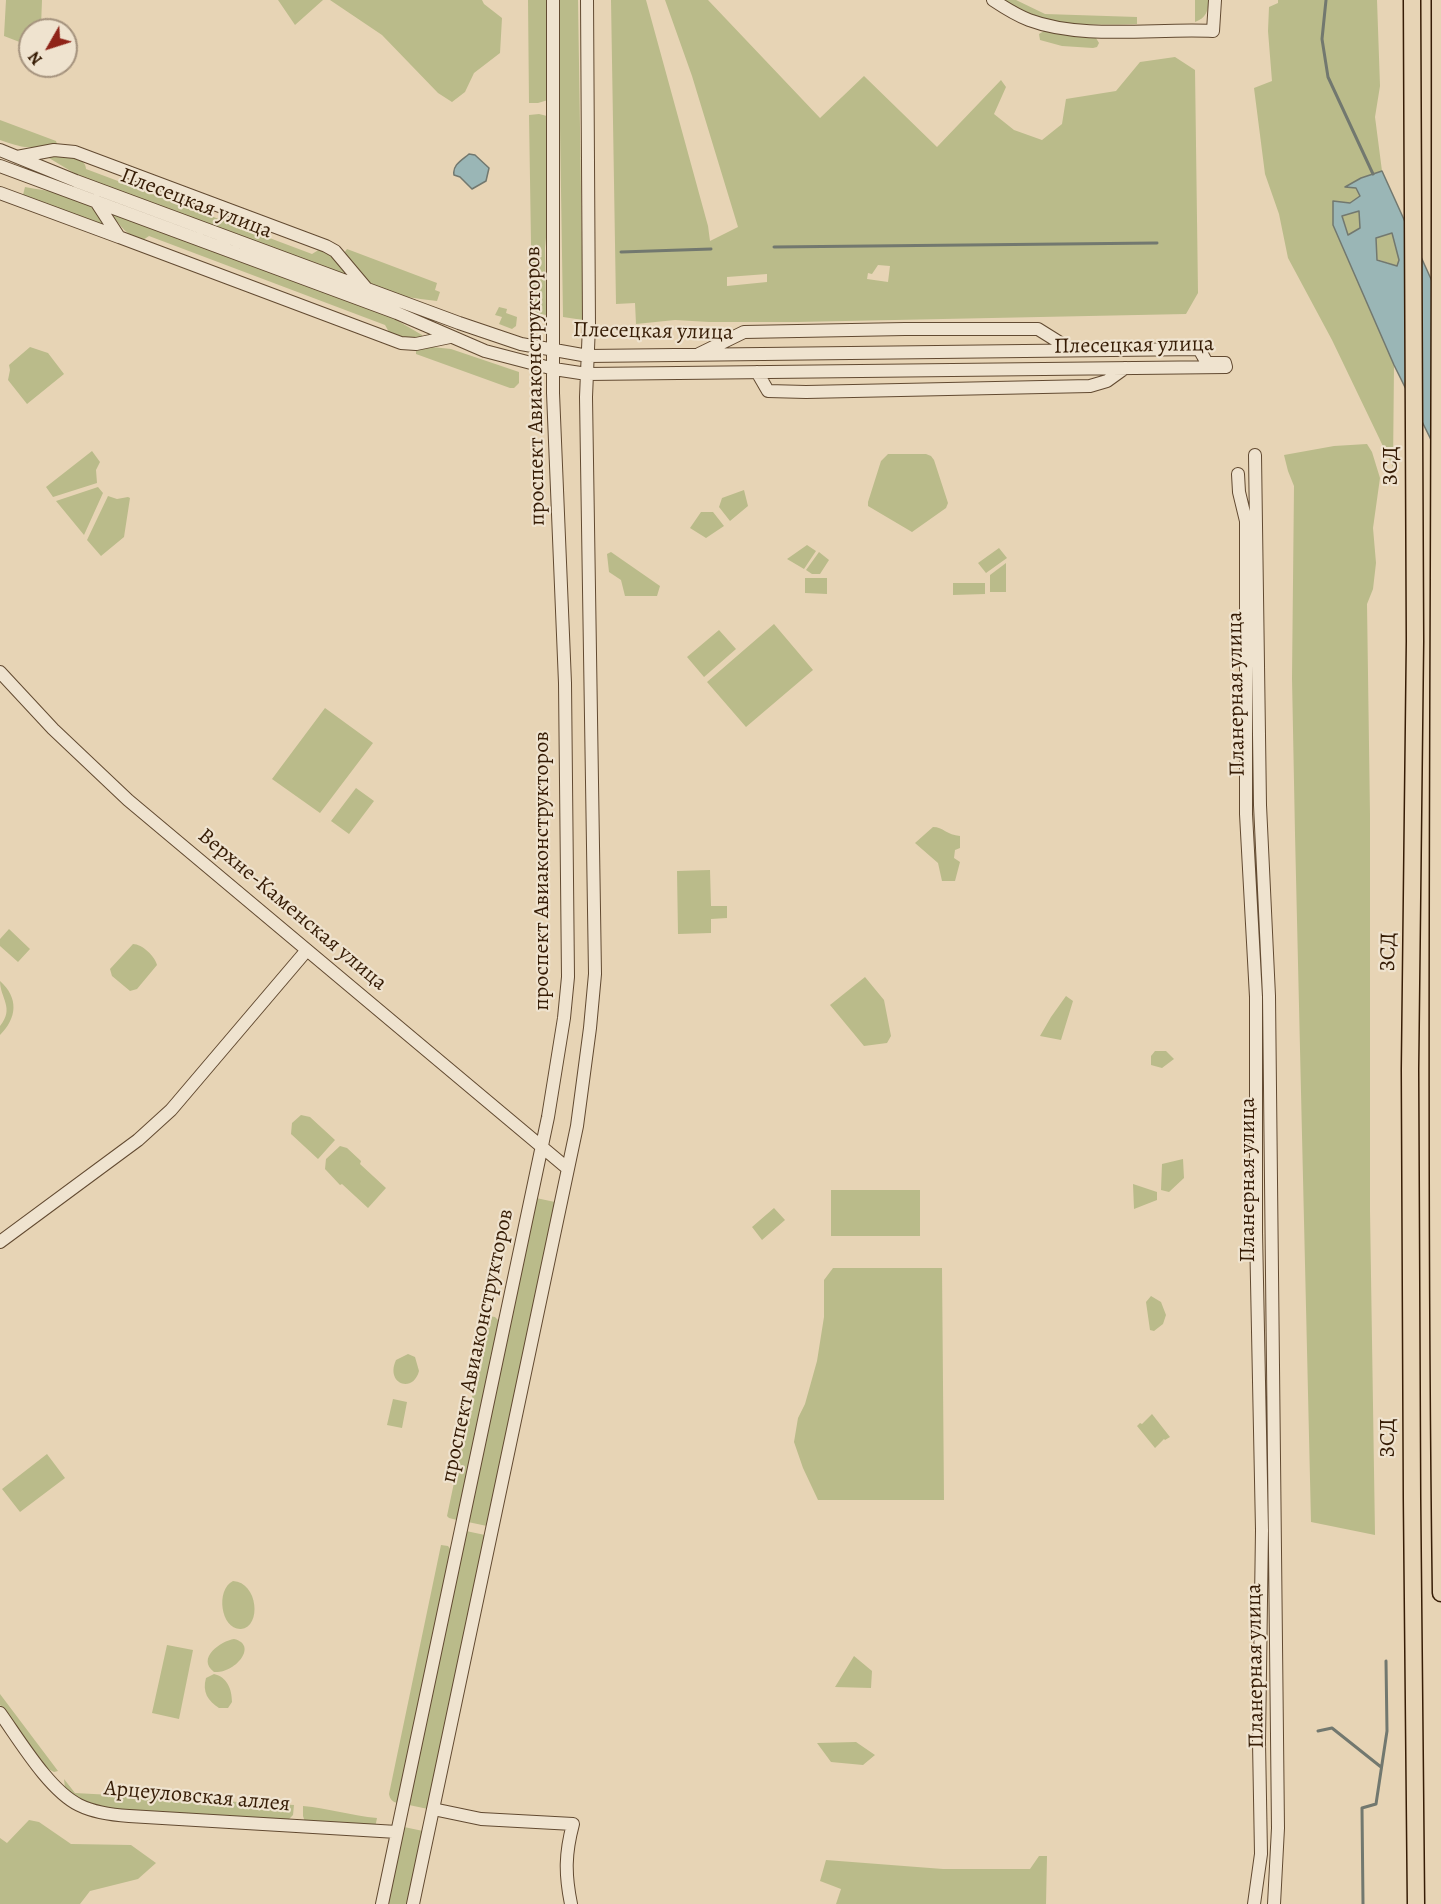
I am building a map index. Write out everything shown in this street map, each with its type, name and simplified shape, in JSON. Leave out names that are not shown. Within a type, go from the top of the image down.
[{"type":"highway","name":"ЗСД","points":[[1412,0],[1415,641],[1410,1093],[1416,1904]]},
{"type":"highway","points":[[1440,0],[1437,1069],[1441,1593]]},
{"type":"street","name":"проспект Авиаконструкторов","points":[[382,1904],[551,1102],[568,977],[565,683],[553,349],[553,0]]},
{"type":"street","points":[[413,1904],[577,1126],[587,1058],[595,974],[587,374],[587,0]]},
{"type":"street","points":[[993,0],[1010,12],[1030,21],[1068,29],[1213,32],[1215,0]]},
{"type":"street","name":"Плесецкая улица","points":[[0,150],[76,181],[511,341],[588,356],[1199,349],[1207,363],[1225,365],[587,374],[554,369],[485,351],[396,313],[0,166]]},
{"type":"street","points":[[16,157],[54,150],[75,152],[326,246],[335,251],[368,290]]},
{"type":"street","points":[[0,193],[401,343],[416,344],[450,337]]},
{"type":"street","points":[[95,200],[119,237]]},
{"type":"street","points":[[698,355],[744,332],[905,329],[1038,329],[1071,350]]},
{"type":"street","points":[[757,372],[768,391],[806,392],[1090,387],[1107,381],[1125,367]]},
{"type":"street","name":"Планерная улица","points":[[1255,455],[1260,805],[1269,996],[1278,1828],[1274,1904]]},
{"type":"street","name":"Планерная улица","points":[[1238,474],[1239,492],[1246,521],[1246,809],[1256,997],[1256,1232],[1262,1530],[1259,1742],[1262,1854],[1254,1904]]},
{"type":"street","name":"Верхне-Каменская улица","points":[[0,672],[53,729],[128,800],[567,1168]]},
{"type":"street","points":[[0,1242],[138,1140],[171,1110],[307,950]]},
{"type":"street","name":"Арцеуловская аллея","points":[[0,1713],[63,1795],[97,1812],[129,1816],[397,1832]]},
{"type":"street","points":[[433,1809],[481,1820],[573,1824],[567,1850],[567,1885],[571,1904]]},
{"type":"green space","points":[[6,0],[42,0],[41,18],[18,18],[18,41],[4,36]]},
{"type":"green space","points":[[278,0],[323,0],[295,25]]},
{"type":"green space","points":[[330,0],[482,0],[502,18],[500,53],[474,73],[465,92],[452,102],[438,93],[382,35]]},
{"type":"green space","points":[[528,0],[546,0],[548,100],[538,103],[529,103]]},
{"type":"green space","points":[[558,0],[578,0],[583,320],[563,317]]},
{"type":"green space","points":[[611,0],[646,0],[708,226],[710,241],[738,227],[692,76],[665,0],[708,0],[820,118],[864,76],[937,147],[1001,80],[1006,87],[994,114],[1014,130],[1042,140],[1062,124],[1066,99],[1116,91],[1140,62],[1175,57],[1195,70],[1198,293],[1186,314],[797,322],[675,320],[636,324],[635,303],[616,304]],"holes":[[[878,265],[890,266],[888,282],[867,279],[868,273],[872,274]],[[767,274],[767,282],[727,286],[727,277]]]},
{"type":"green space","points":[[1004,0],[1016,0],[1045,14],[1137,17],[1137,24],[1068,23],[1036,16]]},
{"type":"green space","points":[[1195,0],[1209,0],[1206,14],[1195,22]]},
{"type":"green space","points":[[1278,0],[1377,0],[1380,86],[1375,117],[1382,171],[1361,178],[1347,187],[1356,188],[1360,196],[1350,203],[1333,201],[1366,298],[1394,365],[1393,467],[1332,340],[1288,258],[1279,214],[1265,174],[1254,88],[1272,81],[1268,31],[1269,7],[1278,3]]},
{"type":"green space","points":[[1044,31],[1096,38],[1099,43],[1093,48],[1062,46],[1040,40],[1039,34]]},
{"type":"green space","points":[[529,115],[547,116],[549,206],[545,248],[546,315],[536,313],[532,308]]},
{"type":"green space","points":[[0,120],[56,141],[57,144],[28,147],[0,140]]},
{"type":"green space","points":[[68,155],[82,161],[86,169],[312,254],[320,249],[331,254],[350,276],[84,179],[49,158],[50,156]]},
{"type":"green space","points":[[25,187],[58,193],[82,201],[94,209],[104,223],[103,225],[23,195]]},
{"type":"green space","points":[[1360,210],[1360,228],[1348,235],[1342,216]]},
{"type":"green space","points":[[111,213],[393,318],[422,337],[409,338],[397,335],[389,332],[385,325],[149,236],[143,240],[124,230]]},
{"type":"green space","points":[[1392,233],[1399,260],[1397,266],[1377,259],[1376,238]]},
{"type":"green space","points":[[347,249],[437,283],[435,290],[440,292],[437,301],[403,296],[379,288],[368,281],[353,265],[344,253]]},
{"type":"green space","points":[[499,307],[507,309],[506,313],[517,317],[516,326],[512,329],[499,324],[502,317],[495,315]]},
{"type":"green space","points":[[30,347],[48,353],[64,374],[27,404],[8,380],[9,365]]},
{"type":"green space","points":[[432,347],[451,349],[519,372],[519,383],[514,388],[510,388],[416,354],[416,350]]},
{"type":"green space","points":[[1367,444],[1372,452],[1380,478],[1373,528],[1376,563],[1373,589],[1367,604],[1370,815],[1370,1211],[1375,1535],[1311,1522],[1292,678],[1294,486],[1284,455],[1334,446]]},
{"type":"green space","points":[[92,451],[100,462],[96,470],[97,483],[53,497],[46,487]]},
{"type":"green space","points":[[888,454],[931,456],[948,503],[946,508],[912,532],[868,506],[881,461]]},
{"type":"green space","points":[[98,487],[103,493],[84,535],[56,501]]},
{"type":"green space","points":[[744,490],[748,506],[730,521],[719,507],[722,498]]},
{"type":"green space","points":[[108,496],[117,499],[130,498],[124,537],[101,556],[87,540]]},
{"type":"green space","points":[[701,512],[713,512],[724,526],[706,538],[690,528]]},
{"type":"green space","points":[[807,545],[816,551],[804,569],[787,559]]},
{"type":"green space","points":[[999,548],[1007,558],[986,573],[978,563]]},
{"type":"green space","points":[[611,552],[660,586],[657,596],[625,596],[621,580],[609,572],[607,554]]},
{"type":"green space","points":[[819,552],[829,560],[820,574],[812,574],[806,570]]},
{"type":"green space","points":[[1006,563],[1006,592],[990,592],[990,575]]},
{"type":"green space","points":[[805,578],[827,578],[827,594],[805,593]]},
{"type":"green space","points":[[953,583],[985,583],[985,594],[953,595]]},
{"type":"green space","points":[[774,624],[813,670],[746,727],[707,682]]},
{"type":"green space","points":[[719,630],[736,649],[704,677],[687,657]]},
{"type":"green space","points":[[325,708],[373,743],[320,813],[272,779]]},
{"type":"green space","points":[[356,788],[374,801],[349,834],[331,821]]},
{"type":"green space","points":[[933,827],[960,836],[960,848],[955,850],[954,858],[960,862],[955,881],[942,881],[938,863],[915,843]]},
{"type":"green space","points":[[710,870],[711,906],[727,906],[727,918],[711,919],[711,933],[678,934],[677,871]]},
{"type":"green space","points":[[9,929],[30,949],[18,962],[0,946],[0,939]]},
{"type":"green space","points":[[133,944],[148,951],[157,965],[137,989],[130,991],[112,976],[110,969]]},
{"type":"green space","points":[[865,977],[884,1000],[891,1036],[887,1043],[864,1046],[830,1005]]},
{"type":"green space","points":[[0,981],[10,994],[14,1008],[10,1022],[0,1035],[0,1026],[7,1008]]},
{"type":"green space","points":[[1066,996],[1073,1001],[1061,1040],[1040,1036],[1051,1017]]},
{"type":"green space","points":[[1155,1051],[1166,1051],[1174,1059],[1162,1068],[1151,1065],[1151,1056]]},
{"type":"green space","points":[[301,1115],[310,1117],[335,1140],[318,1159],[291,1134],[292,1123]]},
{"type":"green space","points":[[340,1146],[347,1148],[361,1161],[360,1164],[386,1188],[368,1208],[325,1169],[326,1159]]},
{"type":"green space","points":[[1183,1159],[1184,1178],[1169,1192],[1161,1190],[1162,1164]]},
{"type":"green space","points":[[1133,1184],[1157,1192],[1157,1200],[1134,1209]]},
{"type":"green space","points":[[831,1190],[920,1190],[920,1236],[831,1236]]},
{"type":"green space","points":[[536,1198],[555,1202],[487,1526],[468,1522]]},
{"type":"green space","points":[[774,1208],[785,1220],[762,1240],[752,1227]]},
{"type":"green space","points":[[833,1268],[942,1268],[944,1500],[818,1500],[794,1442],[798,1418],[805,1404],[817,1361],[824,1317],[824,1280]]},
{"type":"green space","points":[[1151,1296],[1161,1302],[1166,1315],[1163,1324],[1154,1331],[1150,1330],[1146,1302]]},
{"type":"green space","points":[[489,1316],[499,1321],[457,1520],[447,1516]]},
{"type":"green space","points":[[408,1354],[415,1357],[419,1371],[416,1378],[406,1384],[397,1380],[394,1368],[396,1360]]},
{"type":"green space","points":[[393,1399],[407,1402],[402,1428],[387,1425]]},
{"type":"green space","points":[[1152,1414],[1170,1437],[1164,1439],[1155,1448],[1137,1426]]},
{"type":"green space","points":[[47,1454],[65,1478],[20,1512],[2,1489]]},
{"type":"green space","points":[[466,1531],[485,1535],[428,1809],[409,1805]]},
{"type":"green space","points":[[441,1545],[448,1546],[451,1550],[398,1803],[392,1800],[389,1794]]},
{"type":"green space","points":[[233,1581],[241,1583],[248,1589],[254,1605],[252,1621],[241,1629],[234,1628],[229,1623],[223,1609],[224,1592]]},
{"type":"green space","points":[[234,1639],[241,1642],[244,1647],[241,1658],[230,1669],[214,1672],[209,1667],[208,1661],[212,1651]]},
{"type":"green space","points":[[167,1645],[193,1650],[179,1719],[152,1713]]},
{"type":"green space","points":[[854,1656],[872,1671],[871,1688],[835,1687]]},
{"type":"green space","points":[[214,1674],[222,1678],[230,1688],[232,1702],[228,1708],[219,1708],[207,1696],[206,1678]]},
{"type":"green space","points":[[0,1694],[58,1771],[48,1769],[0,1705]]},
{"type":"green space","points":[[856,1742],[875,1755],[863,1765],[831,1762],[817,1743]]},
{"type":"green space","points":[[64,1779],[75,1793],[294,1805],[293,1815],[286,1822],[101,1808],[77,1798],[65,1788]]},
{"type":"green space","points":[[303,1806],[377,1818],[375,1828],[305,1822]]},
{"type":"green space","points":[[29,1820],[39,1822],[71,1844],[131,1845],[156,1863],[138,1879],[90,1891],[80,1904],[0,1904],[0,1838],[7,1843]]},
{"type":"green space","points":[[404,1827],[423,1831],[408,1904],[388,1904]]},
{"type":"green space","points":[[1039,1856],[1047,1856],[1046,1904],[836,1904],[841,1889],[820,1881],[826,1860],[943,1869],[1030,1869]]},
{"type":"water","points":[[469,154],[475,155],[489,168],[486,181],[472,189],[460,177],[454,175],[456,166]]},
{"type":"water","points":[[1382,171],[1441,301],[1441,460],[1394,365],[1333,225],[1333,201],[1350,203],[1360,196],[1356,188],[1345,187],[1361,178]],"holes":[[[1359,211],[1360,228],[1348,235],[1342,216]],[[1392,233],[1399,260],[1397,266],[1377,260],[1376,238]]]},
{"type":"waterway","points":[[1326,0],[1322,39],[1328,77],[1373,174]]},
{"type":"waterway","points":[[774,247],[1157,243]]},
{"type":"waterway","points":[[621,252],[711,249]]},
{"type":"waterway","points":[[1363,1904],[1362,1808],[1376,1804],[1387,1731],[1386,1661]]},
{"type":"waterway","points":[[1318,1731],[1332,1728],[1381,1767]]}]
